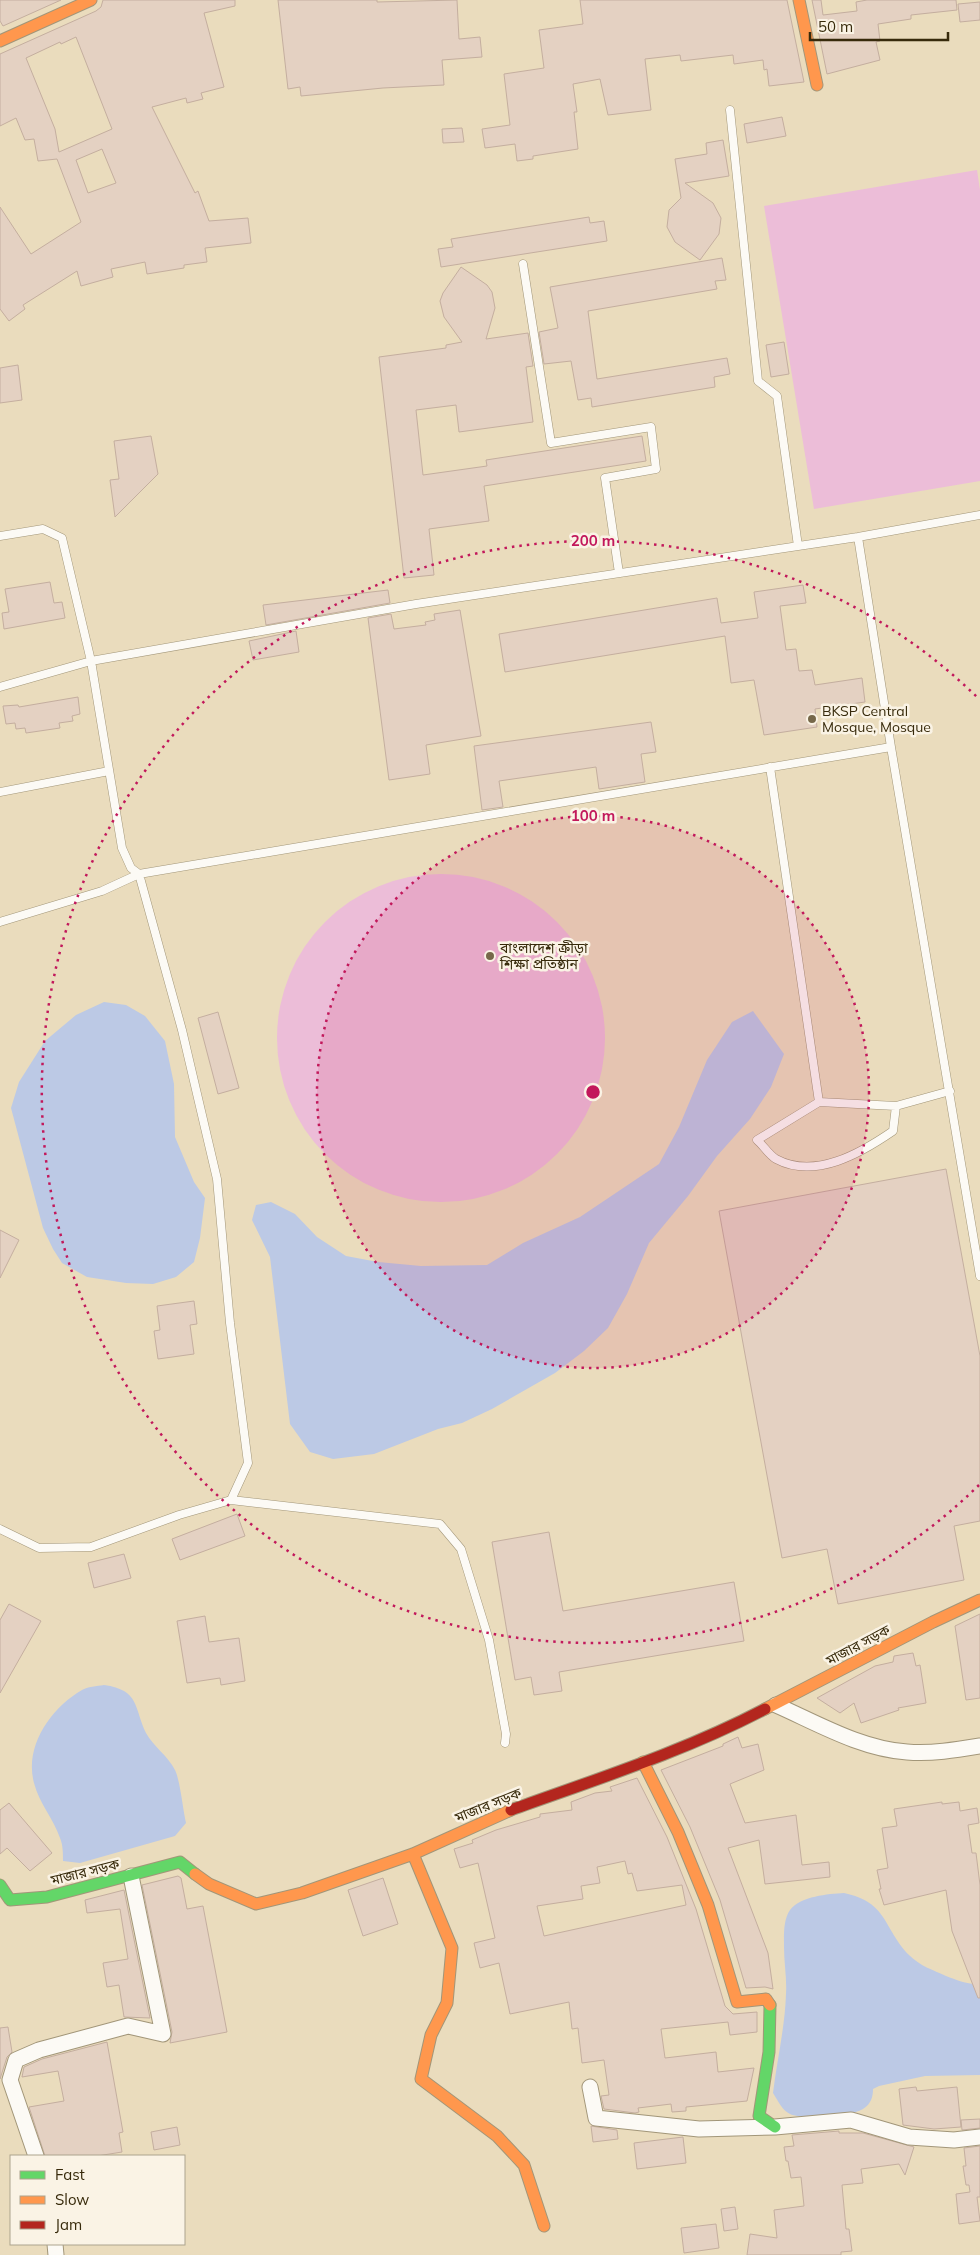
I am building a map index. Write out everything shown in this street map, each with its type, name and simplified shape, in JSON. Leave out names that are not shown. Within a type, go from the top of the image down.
[{"type":"street","points":[[0,42],[91,0]]},
{"type":"street","points":[[799,0],[817,85]]},
{"type":"street","name":"মাজার সড়ক","points":[[0,1885],[10,1900],[47,1897],[180,1862],[209,1884],[256,1904],[302,1893],[413,1854],[491,1818],[643,1762],[733,1726],[933,1622],[980,1600]]},
{"type":"street","points":[[776,1705],[873,1746],[906,1752],[934,1752],[980,1746]]},
{"type":"street","points":[[643,1762],[678,1832],[708,1905],[737,2002],[766,1999],[770,2003],[769,2052],[759,2116],[775,2127]]},
{"type":"street","points":[[413,1854],[452,1948],[447,2003],[431,2035],[421,2079],[497,2136],[524,2165],[544,2226]]},
{"type":"street","points":[[36,2155],[10,2080],[16,2060],[39,2050],[128,2026],[163,2034],[131,1876]]},
{"type":"street","points":[[590,2087],[596,2118],[699,2129],[775,2127],[851,2120],[909,2137],[954,2140],[980,2137]]},
{"type":"lane","points":[[730,110],[758,381],[776,396],[798,546]]},
{"type":"lane","points":[[523,264],[552,443],[651,427],[656,469],[605,478],[619,573]]},
{"type":"lane","points":[[0,688],[91,661],[416,604],[858,537],[980,515]]},
{"type":"lane","points":[[0,536],[43,529],[62,538],[91,661],[122,848],[132,868],[139,874],[182,1030],[217,1179],[230,1323],[248,1463],[231,1500]]},
{"type":"lane","points":[[858,537],[891,747],[980,1276]]},
{"type":"lane","points":[[0,922],[102,892],[139,874],[891,747]]},
{"type":"lane","points":[[770,767],[819,1102]]},
{"type":"lane","points":[[0,792],[108,771]]},
{"type":"lane","points":[[896,1106],[893,1130],[872,1145],[840,1161],[801,1167],[775,1158],[757,1140],[819,1102],[896,1106],[950,1091]]},
{"type":"lane","points":[[0,1529],[39,1548],[91,1547],[179,1515],[231,1500],[440,1524],[461,1549],[489,1640],[506,1734],[505,1743]]},
{"type":"shaded area","points":[[977,170],[980,190],[980,481],[814,509],[764,206]]},
{"type":"shaded area","points":[[425,874],[457,874],[489,881],[519,893],[545,911],[568,934],[586,960],[593,975],[602,1006],[605,1038],[602,1070],[593,1101],[586,1116],[568,1142],[545,1165],[519,1183],[489,1195],[457,1202],[425,1202],[393,1195],[363,1183],[337,1165],[314,1142],[296,1116],[284,1086],[277,1054],[277,1022],[284,990],[296,960],[314,934],[337,911],[363,893],[393,881]]},
{"type":"water","points":[[104,1002],[126,1005],[145,1016],[165,1041],[174,1084],[175,1137],[194,1182],[205,1198],[200,1238],[194,1262],[176,1277],[153,1284],[126,1283],[87,1277],[62,1263],[43,1228],[11,1108],[19,1082],[45,1041],[76,1015]]},
{"type":"water","points":[[753,1011],[784,1054],[771,1087],[750,1119],[717,1156],[688,1196],[649,1243],[627,1294],[608,1328],[584,1351],[555,1373],[492,1409],[462,1423],[438,1429],[374,1454],[333,1459],[310,1452],[290,1424],[270,1257],[252,1220],[256,1205],[271,1202],[295,1214],[317,1237],[346,1256],[378,1262],[421,1266],[487,1265],[523,1243],[580,1217],[659,1164],[679,1127],[707,1060],[732,1022]]},
{"type":"water","points":[[104,1685],[116,1687],[130,1696],[137,1708],[146,1733],[175,1770],[186,1823],[175,1836],[80,1863],[63,1861],[60,1838],[34,1783],[33,1755],[43,1729],[60,1707],[82,1690]]},
{"type":"water","points":[[844,1893],[858,1897],[877,1909],[901,1945],[918,1962],[931,1970],[958,1981],[980,1984],[980,2075],[925,2076],[879,2086],[873,2089],[870,2103],[863,2109],[849,2114],[796,2116],[790,2114],[780,2105],[773,2093],[785,2006],[785,1923],[790,1910],[795,1905],[815,1897]]},
{"type":"building","points":[[0,0],[61,0],[3,26],[0,21]]},
{"type":"building","points":[[103,0],[235,0],[235,6],[204,13],[224,87],[201,93],[203,99],[187,103],[186,98],[152,107],[195,193],[198,191],[209,221],[248,218],[251,243],[205,248],[207,262],[184,265],[184,268],[147,274],[145,262],[111,269],[113,277],[81,286],[77,271],[23,305],[25,309],[9,321],[0,309],[0,207],[31,254],[81,222],[57,159],[38,161],[34,139],[25,140],[16,118],[0,126],[0,54],[96,11],[101,7]],"holes":[[[76,37],[112,129],[59,152],[55,129],[26,58],[60,42],[61,44]],[[102,149],[116,183],[88,193],[76,160]]]},
{"type":"building","points":[[278,0],[377,0],[377,2],[457,0],[459,39],[480,37],[482,57],[442,60],[444,85],[383,88],[301,96],[300,87],[288,89]]},
{"type":"building","points":[[580,0],[787,0],[804,82],[769,86],[767,69],[764,70],[763,60],[734,64],[733,55],[681,61],[680,55],[645,59],[651,110],[608,115],[600,79],[573,84],[577,112],[574,112],[578,149],[533,156],[533,159],[517,161],[515,144],[485,148],[482,129],[510,125],[504,74],[544,68],[539,30],[583,24]]},
{"type":"building","points":[[812,0],[821,0],[823,15],[857,11],[856,2],[867,0],[956,0],[957,10],[911,15],[911,19],[878,24],[880,41],[876,42],[880,60],[827,74]]},
{"type":"building","points":[[980,2],[980,20],[960,22],[958,4]]},
{"type":"building","points":[[782,117],[786,136],[747,143],[744,124]]},
{"type":"building","points":[[462,128],[464,142],[443,143],[442,129]]},
{"type":"building","points":[[723,140],[729,176],[685,183],[713,203],[721,218],[719,234],[700,260],[675,242],[667,227],[669,210],[681,198],[675,159],[707,154],[706,143]]},
{"type":"building","points":[[589,217],[590,223],[604,221],[607,241],[441,267],[438,249],[453,247],[451,239]]},
{"type":"building","points":[[722,258],[726,280],[715,281],[717,289],[588,311],[597,379],[727,358],[730,374],[714,377],[715,387],[592,407],[591,398],[578,400],[571,361],[544,364],[539,332],[558,328],[550,287]]},
{"type":"building","points":[[461,267],[487,285],[492,292],[495,308],[486,339],[528,333],[533,366],[526,367],[533,422],[459,432],[456,405],[416,410],[423,475],[487,466],[486,460],[642,436],[646,461],[484,486],[489,521],[429,529],[434,575],[404,578],[379,357],[446,348],[446,345],[462,342],[444,317],[440,301],[443,293]]},
{"type":"building","points":[[784,342],[789,374],[771,377],[766,345]]},
{"type":"building","points":[[18,365],[22,400],[0,403],[0,368]]},
{"type":"building","points":[[151,436],[158,474],[115,517],[110,480],[119,479],[114,441]]},
{"type":"building","points":[[50,582],[54,603],[62,602],[65,618],[4,629],[2,613],[9,612],[5,589]]},
{"type":"building","points":[[803,585],[806,603],[780,606],[786,650],[796,649],[799,671],[812,670],[815,685],[862,678],[865,702],[815,709],[817,727],[764,735],[754,680],[731,683],[725,636],[505,672],[499,634],[717,598],[721,623],[758,618],[754,592]]},
{"type":"building","points":[[388,590],[390,603],[266,625],[263,605]]},
{"type":"building","points":[[460,610],[481,736],[426,745],[430,774],[389,780],[368,618],[391,614],[394,629],[426,625],[425,622],[435,620],[434,614]]},
{"type":"building","points":[[296,631],[299,652],[253,660],[249,641]]},
{"type":"building","points":[[78,697],[80,714],[72,716],[73,721],[59,723],[60,728],[26,733],[25,728],[16,729],[15,723],[6,724],[3,706],[18,705],[19,707]]},
{"type":"building","points":[[651,722],[656,752],[641,754],[645,782],[599,789],[596,767],[499,781],[503,807],[482,810],[474,746]]},
{"type":"building","points":[[218,1012],[239,1088],[218,1094],[198,1018]]},
{"type":"building","points":[[946,1169],[980,1356],[980,1521],[954,1526],[964,1580],[838,1604],[827,1549],[782,1558],[719,1211]]},
{"type":"building","points":[[0,1230],[19,1240],[0,1278]]},
{"type":"building","points":[[194,1301],[197,1324],[190,1325],[194,1354],[158,1359],[154,1331],[160,1330],[157,1306]]},
{"type":"building","points":[[237,1514],[245,1536],[180,1560],[172,1539]]},
{"type":"building","points":[[549,1532],[563,1611],[734,1582],[744,1641],[559,1672],[562,1691],[534,1695],[531,1677],[515,1680],[492,1542]]},
{"type":"building","points":[[124,1554],[131,1578],[94,1588],[88,1563]]},
{"type":"building","points":[[9,1604],[41,1621],[0,1693],[0,1620]]},
{"type":"building","points":[[980,1614],[980,1698],[966,1700],[955,1626]]},
{"type":"building","points":[[205,1616],[209,1642],[239,1638],[245,1681],[221,1685],[220,1678],[187,1683],[177,1621]]},
{"type":"building","points":[[913,1653],[916,1666],[920,1665],[926,1703],[898,1708],[899,1710],[861,1723],[854,1703],[840,1713],[817,1698],[875,1666],[893,1662],[894,1656]]},
{"type":"building","points":[[738,1737],[742,1748],[758,1744],[764,1770],[730,1784],[745,1823],[796,1815],[802,1865],[829,1862],[830,1877],[765,1884],[759,1840],[728,1848],[768,1953],[773,1989],[765,1987],[746,1988],[720,1900],[690,1827],[661,1770],[723,1746],[723,1744]]},
{"type":"building","points":[[637,1778],[667,1837],[696,1909],[725,2006],[733,2014],[757,2012],[757,2032],[730,2035],[728,2022],[661,2029],[665,2058],[716,2052],[718,2072],[754,2068],[747,2101],[686,2107],[686,2111],[672,2112],[671,2104],[638,2108],[639,2112],[635,2113],[604,2109],[601,2096],[609,2095],[604,2060],[582,2063],[578,2028],[572,2029],[569,2002],[510,2014],[499,1963],[480,1968],[474,1943],[495,1938],[478,1863],[460,1868],[454,1849],[473,1843],[472,1840],[496,1830],[540,1817],[540,1814],[572,1810],[571,1802],[595,1793],[612,1791],[610,1787]],"holes":[[[625,1861],[628,1874],[632,1873],[637,1891],[682,1885],[686,1905],[544,1936],[537,1906],[583,1899],[581,1886],[600,1883],[597,1867]]]},
{"type":"building","points":[[942,1802],[942,1804],[959,1802],[960,1811],[977,1808],[979,1823],[968,1825],[972,1853],[976,1853],[980,1885],[980,1998],[978,1998],[952,1931],[946,1890],[884,1905],[879,1889],[881,1889],[877,1870],[888,1868],[882,1828],[897,1826],[894,1809]]},
{"type":"building","points":[[9,1803],[52,1853],[30,1871],[7,1848],[0,1854],[0,1810]]},
{"type":"building","points":[[178,1876],[181,1878],[187,1909],[203,1906],[227,2032],[170,2043],[172,2032],[142,1885]]},
{"type":"building","points":[[383,1878],[398,1924],[363,1936],[348,1890]]},
{"type":"building","points":[[124,1890],[150,2018],[124,2017],[119,1985],[107,1987],[103,1963],[128,1959],[120,1909],[87,1913],[85,1900]]},
{"type":"building","points":[[8,2027],[12,2052],[7,2057],[0,2079],[0,2028]]},
{"type":"building","points":[[107,2042],[123,2132],[119,2133],[122,2152],[103,2155],[45,2155],[29,2107],[64,2101],[58,2071],[22,2077],[24,2067],[42,2059]]},
{"type":"building","points":[[916,2087],[917,2091],[957,2087],[961,2127],[934,2129],[903,2125],[899,2089]]},
{"type":"building","points":[[980,2119],[980,2128],[962,2130],[961,2120]]},
{"type":"building","points":[[591,2126],[617,2130],[618,2139],[593,2142]]},
{"type":"building","points":[[177,2127],[180,2145],[154,2150],[151,2132]]},
{"type":"building","points":[[839,2131],[839,2133],[863,2133],[914,2147],[905,2175],[899,2164],[861,2169],[863,2183],[842,2185],[846,2229],[849,2229],[852,2251],[841,2252],[841,2255],[747,2255],[750,2234],[777,2238],[774,2210],[804,2206],[801,2177],[791,2178],[788,2161],[786,2161],[784,2147],[794,2146],[792,2135]]},
{"type":"building","points":[[683,2137],[686,2163],[637,2169],[634,2143]]},
{"type":"building","points":[[980,2146],[980,2197],[977,2197],[980,2221],[959,2224],[956,2194],[970,2192],[969,2185],[966,2185],[963,2166],[966,2166],[964,2148]]},
{"type":"building","points":[[735,2207],[738,2229],[724,2231],[721,2209]]},
{"type":"building","points":[[716,2224],[719,2248],[684,2253],[681,2228]]},
{"type":"traffic: fast","points":[[0,1885],[10,1900],[47,1897],[180,1862],[195,1874]]},
{"type":"traffic: fast","points":[[770,2005],[769,2052],[759,2116],[775,2127]]},
{"type":"traffic: slow","points":[[0,41],[91,0]]},
{"type":"traffic: slow","points":[[799,0],[817,85]]},
{"type":"traffic: slow","points":[[765,1709],[933,1622],[980,1600]]},
{"type":"traffic: slow","points":[[643,1762],[678,1832],[708,1905],[737,2002],[766,1999],[770,2005]]},
{"type":"traffic: slow","points":[[195,1874],[209,1884],[256,1904],[302,1893],[413,1854],[511,1810]]},
{"type":"traffic: slow","points":[[413,1854],[452,1948],[447,2003],[431,2035],[421,2079],[497,2136],[524,2165],[544,2226]]},
{"type":"traffic: jam","points":[[511,1810],[672,1751],[765,1709]]},
{"type":"place","name":"BKSP Central Mosque, Mosque","points":[[812,719]]},
{"type":"place","name":"বাংলাদেশ ক্রীড়া শিক্ষা প্রতিষ্ঠান","points":[[490,956]]}]
